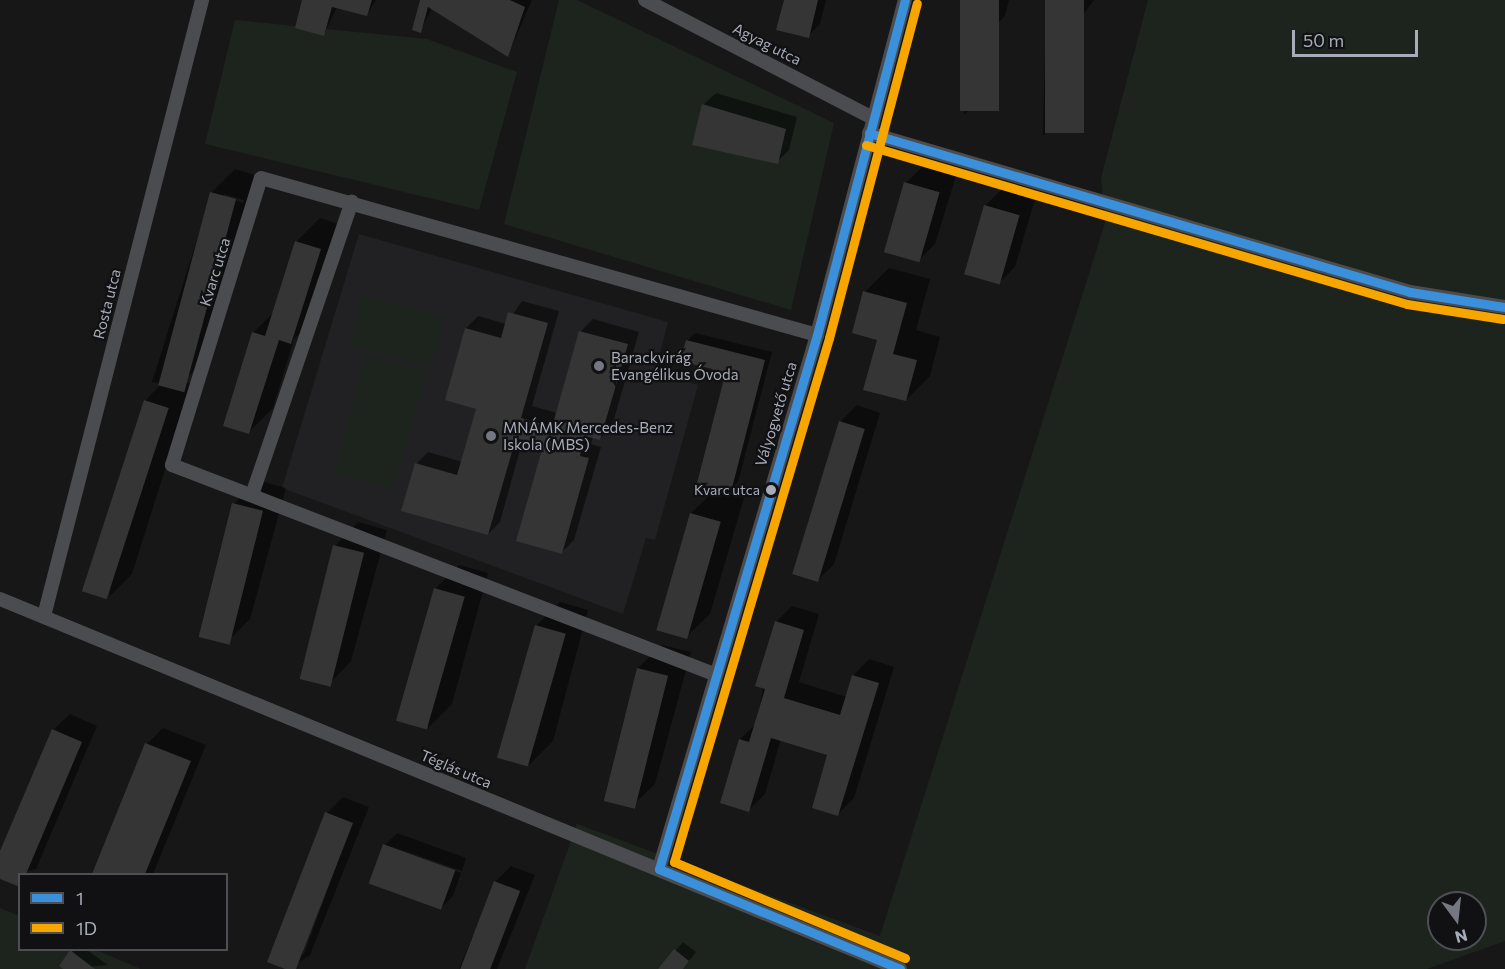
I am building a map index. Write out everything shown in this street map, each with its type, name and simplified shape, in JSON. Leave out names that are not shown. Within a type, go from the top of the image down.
[{"type":"street","name":"Rosta utca","points":[[44,616],[202,0]]},
{"type":"street","name":"Agyag utca","points":[[645,0],[873,118]]},
{"type":"street","name":"Vályogvető utca","points":[[659,869],[714,674],[817,335],[868,133],[905,0]]},
{"type":"street","points":[[868,133],[1410,292],[1505,307]]},
{"type":"street","name":"Kvarc utca","points":[[252,495],[172,465],[261,178],[817,335]]},
{"type":"street","points":[[352,202],[252,495],[714,674]]},
{"type":"street","name":"Téglás utca","points":[[0,598],[900,969]]},
{"type":"shaded area","points":[[559,0],[577,0],[834,123],[791,310],[504,224]]},
{"type":"shaded area","points":[[1148,0],[1505,0],[1505,941],[1487,947],[1487,891],[1427,891],[1427,951],[1477,951],[1427,969],[525,969],[577,824],[880,936],[1105,223],[1101,178]]},
{"type":"shaded area","points":[[235,20],[427,39],[517,72],[479,210],[205,144]]},
{"type":"shaded area","name":"MNÁMK Mercedes-Benz Iskola (MBS)","points":[[359,234],[668,322],[655,372],[698,385],[655,540],[646,538],[623,614],[282,488]]},
{"type":"shaded area","points":[[363,295],[445,318],[431,367],[349,344]]},
{"type":"shaded area","points":[[367,355],[427,372],[393,489],[333,472]]},
{"type":"shaded area","points":[[0,908],[18,916],[18,951],[98,951],[141,969],[0,969]]},
{"type":"building","points":[[302,0],[372,0],[367,16],[332,7],[324,36],[295,28]]},
{"type":"building","points":[[420,0],[510,0],[525,7],[508,57],[428,7],[421,33],[412,30]]},
{"type":"building","points":[[784,0],[818,0],[809,38],[776,30]]},
{"type":"building","points":[[960,0],[999,0],[999,111],[960,111]]},
{"type":"building","points":[[1045,0],[1084,0],[1084,133],[1045,133]]},
{"type":"building","points":[[702,104],[786,129],[778,164],[692,145]]},
{"type":"building","points":[[904,182],[940,192],[919,262],[884,252]]},
{"type":"building","points":[[210,192],[236,199],[184,392],[158,385]]},
{"type":"building","points":[[984,205],[1020,215],[1000,284],[964,274]]},
{"type":"building","points":[[295,241],[321,249],[291,344],[279,340],[249,434],[223,426],[252,332],[265,336]]},
{"type":"building","points":[[863,291],[907,303],[893,354],[917,360],[906,401],[863,390],[877,340],[852,333]]},
{"type":"building","points":[[508,312],[548,323],[521,418],[552,427],[579,331],[628,344],[600,440],[585,436],[580,456],[589,458],[562,554],[516,541],[543,446],[516,438],[488,535],[401,511],[415,463],[457,475],[476,409],[445,400],[465,328],[501,338]]},
{"type":"building","points":[[686,340],[765,360],[731,492],[697,483],[724,379],[711,376],[712,369],[680,361]]},
{"type":"building","points":[[144,400],[169,408],[107,599],[82,591]]},
{"type":"building","points":[[839,421],[865,429],[818,582],[792,574]]},
{"type":"building","points":[[232,503],[263,511],[230,645],[199,637]]},
{"type":"building","points":[[690,513],[721,522],[687,639],[656,630]]},
{"type":"building","points":[[333,545],[364,553],[331,687],[300,679]]},
{"type":"building","points":[[434,588],[465,597],[427,729],[396,721]]},
{"type":"building","points":[[775,621],[804,630],[784,698],[840,715],[852,675],[879,683],[838,816],[812,808],[827,755],[771,738],[749,812],[720,803],[739,739],[749,742],[765,689],[755,686]]},
{"type":"building","points":[[535,625],[566,634],[528,766],[497,758]]},
{"type":"building","points":[[637,668],[668,676],[635,809],[604,801]]},
{"type":"building","points":[[52,729],[82,742],[26,873],[18,873],[18,886],[0,879],[0,851]]},
{"type":"building","points":[[145,743],[191,761],[145,873],[92,873]]},
{"type":"building","points":[[325,812],[353,823],[296,969],[285,969],[267,962]]},
{"type":"building","points":[[383,844],[455,870],[441,910],[369,883]]},
{"type":"building","points":[[494,881],[520,891],[490,969],[460,969]]},
{"type":"building","points":[[674,949],[689,961],[683,969],[658,969]]},
{"type":"building","points":[[71,951],[95,969],[63,969],[59,966]]},
{"type":"transit line","name":"1","points":[[659,869],[817,335],[905,0]]},
{"type":"transit line","name":"1D","points":[[905,958],[674,862],[829,338],[917,3]]},
{"type":"transit line","name":"1","points":[[869,133],[1410,292],[1505,307]]},
{"type":"transit line","name":"1D","points":[[866,145],[1407,304],[1503,319]]},
{"type":"transit line","name":"1","points":[[659,869],[900,969]]},
{"type":"place","name":"Barackvirág Evangélikus Óvoda","points":[[599,366]]},
{"type":"place","name":"MNÁMK Mercedes-Benz Iskola (MBS)","points":[[491,436]]},
{"type":"place","name":"Kvarc utca","points":[[771,490]]}]
